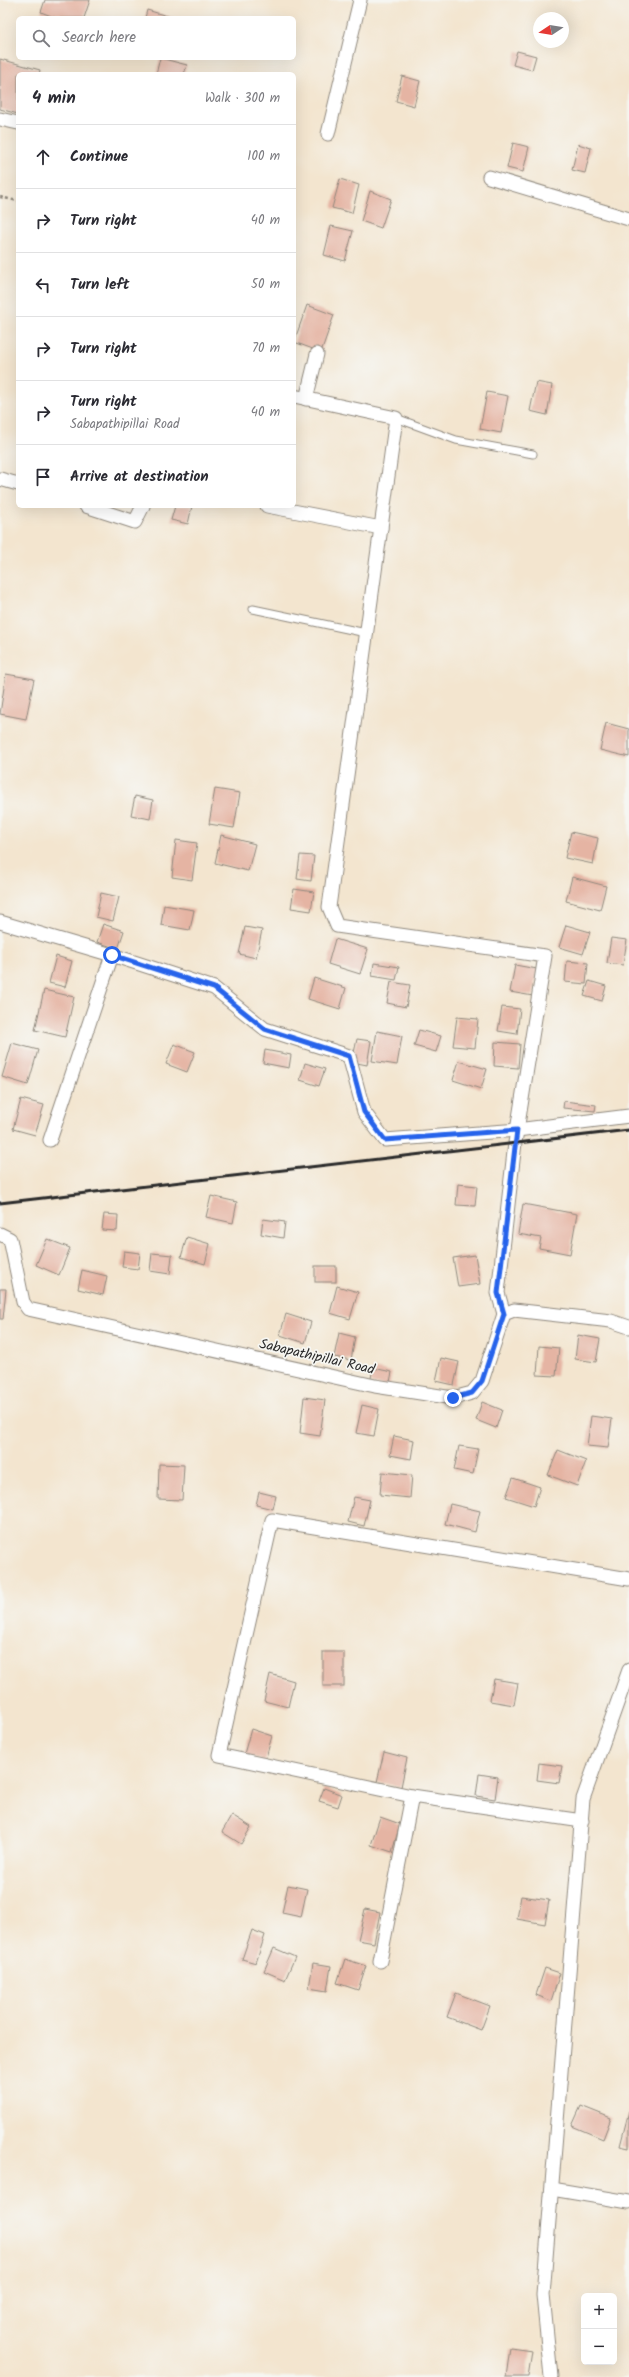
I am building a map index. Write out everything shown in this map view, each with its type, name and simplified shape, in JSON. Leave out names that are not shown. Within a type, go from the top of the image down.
[{"type":"street","points":[[328,134],[360,0]]},
{"type":"street","points":[[0,118],[16,122]]},
{"type":"street","points":[[489,177],[629,219]]},
{"type":"street","points":[[317,354],[300,398],[396,418],[328,907],[337,926],[545,956],[517,1130],[498,1293],[504,1314],[514,1310],[611,1321],[629,1327]]},
{"type":"street","points":[[0,479],[16,483]]},
{"type":"street","points":[[92,508],[136,522],[142,508]]},
{"type":"street","points":[[277,508],[380,528]]},
{"type":"street","points":[[0,922],[112,955],[214,988],[265,1029],[349,1056],[364,1112],[385,1140],[517,1130],[629,1116]]},
{"type":"street","points":[[50,1140],[112,955]]},
{"type":"street","name":"Sabapathipillai Road","points":[[0,1234],[10,1239],[23,1302],[28,1309],[375,1386],[453,1398],[472,1393],[482,1381],[504,1314]]},
{"type":"street","points":[[582,1821],[412,1796],[219,1755],[272,1520],[629,1579]]},
{"type":"street","points":[[551,2377],[543,2295],[583,1799],[625,1695],[629,1670]]},
{"type":"street","points":[[380,1961],[412,1796]]},
{"type":"street","points":[[552,2189],[629,2202]]},
{"type":"lane","points":[[396,418],[456,440],[533,454]]},
{"type":"lane","points":[[253,610],[366,633]]},
{"type":"path","points":[[0,197],[16,201]]},
{"type":"building","points":[[45,0],[90,0],[85,16],[51,16],[41,12]]},
{"type":"building","points":[[147,10],[167,16],[146,16]]},
{"type":"building","points":[[517,51],[536,56],[532,70],[513,65]]},
{"type":"building","points":[[0,59],[40,70],[40,72],[16,72],[16,113],[0,109]]},
{"type":"building","points":[[160,60],[168,60],[187,65],[185,72],[156,72]]},
{"type":"building","points":[[402,76],[420,81],[414,106],[396,101]]},
{"type":"building","points":[[513,143],[529,147],[523,172],[507,168]]},
{"type":"building","points":[[578,144],[591,148],[585,173],[572,170]]},
{"type":"building","points":[[340,179],[359,185],[352,213],[332,208]]},
{"type":"building","points":[[370,191],[391,199],[381,228],[361,221]]},
{"type":"building","points":[[331,226],[353,231],[345,261],[324,255]]},
{"type":"building","points":[[307,305],[334,315],[321,352],[296,343],[296,336]]},
{"type":"building","points":[[536,382],[552,385],[547,415],[530,411]]},
{"type":"building","points":[[487,392],[508,396],[501,433],[480,429]]},
{"type":"building","points":[[174,508],[192,508],[188,524],[171,520]]},
{"type":"building","points":[[6,674],[34,679],[26,719],[0,714]]},
{"type":"building","points":[[606,723],[629,729],[629,757],[600,750]]},
{"type":"building","points":[[215,789],[240,793],[234,828],[209,824]]},
{"type":"building","points":[[135,796],[153,800],[150,819],[131,815]]},
{"type":"building","points":[[571,832],[598,838],[593,864],[565,858]]},
{"type":"building","points":[[221,835],[255,844],[248,871],[215,863]]},
{"type":"building","points":[[176,840],[197,843],[192,880],[172,877]]},
{"type":"building","points":[[300,855],[314,856],[311,881],[297,879]]},
{"type":"building","points":[[572,877],[606,886],[600,910],[566,901]]},
{"type":"building","points":[[294,889],[314,892],[311,911],[291,908]]},
{"type":"building","points":[[101,893],[119,897],[113,921],[96,917]]},
{"type":"building","points":[[164,905],[194,910],[190,930],[161,925]]},
{"type":"building","points":[[103,924],[124,931],[118,949],[97,942]]},
{"type":"building","points":[[566,925],[590,932],[583,954],[559,947]]},
{"type":"building","points":[[245,927],[262,930],[256,958],[239,954]]},
{"type":"building","points":[[611,938],[627,940],[623,965],[607,963]]},
{"type":"building","points":[[335,939],[368,949],[360,974],[328,964]]},
{"type":"building","points":[[56,956],[72,961],[65,987],[49,983]]},
{"type":"building","points":[[567,961],[588,963],[586,984],[565,982]]},
{"type":"building","points":[[374,963],[399,967],[396,980],[372,976]]},
{"type":"building","points":[[515,965],[537,969],[533,996],[510,992]]},
{"type":"building","points":[[314,978],[346,988],[340,1009],[308,999]]},
{"type":"building","points":[[589,981],[606,986],[602,1001],[584,996]]},
{"type":"building","points":[[391,982],[410,985],[406,1007],[387,1003]]},
{"type":"building","points":[[44,990],[74,997],[65,1037],[35,1030]]},
{"type":"building","points":[[502,1007],[520,1009],[517,1034],[498,1031]]},
{"type":"building","points":[[457,1017],[478,1019],[475,1048],[453,1046]]},
{"type":"building","points":[[419,1030],[441,1036],[436,1052],[414,1046]]},
{"type":"building","points":[[377,1031],[402,1036],[397,1065],[372,1061]]},
{"type":"building","points":[[357,1039],[371,1041],[367,1065],[352,1062]]},
{"type":"building","points":[[495,1042],[520,1044],[518,1068],[494,1066]]},
{"type":"building","points":[[12,1043],[38,1050],[28,1085],[2,1077]]},
{"type":"building","points":[[174,1044],[195,1052],[187,1072],[166,1064]]},
{"type":"building","points":[[265,1050],[291,1055],[289,1068],[263,1063]]},
{"type":"building","points":[[459,1061],[487,1069],[481,1089],[453,1080]]},
{"type":"building","points":[[305,1063],[325,1069],[319,1086],[300,1080]]},
{"type":"building","points":[[21,1099],[44,1105],[35,1135],[13,1129]]},
{"type":"building","points":[[564,1101],[596,1105],[595,1111],[563,1108]]},
{"type":"building","points":[[458,1184],[477,1186],[475,1206],[456,1205]]},
{"type":"building","points":[[211,1196],[237,1202],[233,1223],[206,1217]]},
{"type":"building","points":[[523,1204],[577,1214],[570,1254],[539,1248],[541,1238],[518,1234]]},
{"type":"building","points":[[104,1214],[118,1215],[117,1231],[102,1230]]},
{"type":"building","points":[[263,1219],[285,1222],[283,1238],[261,1234]]},
{"type":"building","points":[[187,1237],[210,1244],[205,1264],[181,1257]]},
{"type":"building","points":[[47,1239],[70,1248],[59,1275],[36,1265]]},
{"type":"building","points":[[124,1251],[140,1253],[138,1269],[122,1267]]},
{"type":"building","points":[[152,1253],[172,1255],[170,1274],[150,1271]]},
{"type":"building","points":[[475,1255],[480,1284],[458,1287],[453,1258]]},
{"type":"building","points":[[315,1266],[336,1266],[336,1282],[315,1282]]},
{"type":"building","points":[[82,1270],[107,1276],[103,1295],[78,1289]]},
{"type":"building","points":[[337,1286],[358,1292],[350,1319],[330,1313]]},
{"type":"building","points":[[0,1289],[6,1289],[3,1319],[0,1319]]},
{"type":"building","points":[[286,1314],[311,1322],[305,1343],[280,1335]]},
{"type":"building","points":[[339,1333],[355,1337],[351,1360],[334,1357]]},
{"type":"building","points":[[578,1335],[600,1339],[596,1362],[575,1359]]},
{"type":"building","points":[[539,1346],[559,1348],[556,1376],[537,1375]]},
{"type":"building","points":[[441,1358],[459,1362],[454,1385],[436,1381]]},
{"type":"building","points":[[373,1368],[392,1372],[389,1387],[370,1383]]},
{"type":"building","points":[[304,1397],[325,1400],[320,1436],[300,1433]]},
{"type":"building","points":[[482,1402],[502,1410],[496,1428],[476,1420]]},
{"type":"building","points":[[362,1405],[379,1409],[374,1436],[356,1433]]},
{"type":"building","points":[[591,1416],[612,1419],[608,1448],[587,1446]]},
{"type":"building","points":[[394,1436],[414,1440],[411,1459],[390,1455]]},
{"type":"building","points":[[459,1446],[478,1449],[473,1474],[454,1470]]},
{"type":"building","points":[[558,1450],[586,1461],[577,1486],[548,1475]]},
{"type":"building","points":[[159,1464],[184,1465],[182,1500],[158,1499]]},
{"type":"building","points":[[382,1472],[412,1475],[410,1498],[380,1495]]},
{"type":"building","points":[[513,1478],[540,1487],[534,1506],[506,1497]]},
{"type":"building","points":[[259,1492],[276,1496],[273,1509],[256,1505]]},
{"type":"building","points":[[354,1497],[370,1500],[364,1526],[348,1522]]},
{"type":"building","points":[[450,1504],[480,1511],[475,1532],[445,1524]]},
{"type":"building","points":[[323,1652],[344,1652],[344,1686],[323,1686]]},
{"type":"building","points":[[270,1674],[294,1681],[288,1707],[264,1701]]},
{"type":"building","points":[[494,1679],[518,1683],[514,1705],[490,1701]]},
{"type":"building","points":[[251,1729],[272,1736],[265,1761],[244,1754]]},
{"type":"building","points":[[384,1752],[407,1758],[401,1787],[377,1782]]},
{"type":"building","points":[[539,1763],[562,1766],[559,1783],[537,1780]]},
{"type":"building","points":[[479,1774],[498,1777],[495,1799],[476,1796]]},
{"type":"building","points":[[324,1788],[342,1795],[338,1807],[319,1801]]},
{"type":"building","points":[[232,1815],[251,1827],[241,1844],[222,1832]]},
{"type":"building","points":[[380,1817],[400,1824],[392,1852],[371,1845]]},
{"type":"building","points":[[288,1885],[307,1889],[301,1917],[282,1913]]},
{"type":"building","points":[[521,1896],[549,1900],[545,1924],[517,1919]]},
{"type":"building","points":[[365,1909],[380,1912],[374,1943],[358,1940]]},
{"type":"building","points":[[252,1930],[265,1935],[256,1963],[242,1959]]},
{"type":"building","points":[[274,1948],[295,1957],[285,1980],[264,1971]]},
{"type":"building","points":[[345,1959],[366,1966],[358,1990],[337,1983]]},
{"type":"building","points":[[313,1963],[331,1966],[327,1991],[309,1988]]},
{"type":"building","points":[[545,1968],[560,1973],[551,2001],[536,1995]]},
{"type":"building","points":[[456,1993],[490,2006],[481,2030],[447,2017]]},
{"type":"building","points":[[581,2106],[611,2118],[603,2139],[572,2126]]},
{"type":"building","points":[[629,2111],[629,2148],[620,2146]]},
{"type":"building","points":[[510,2348],[532,2351],[528,2377],[506,2377]]},
{"type":"railway","points":[[0,1203],[629,1130]]},
{"type":"route","points":[[112,955],[214,988],[265,1029],[349,1056],[364,1112],[385,1140],[517,1130],[498,1293],[504,1314],[482,1381],[472,1393],[453,1398]]}]
